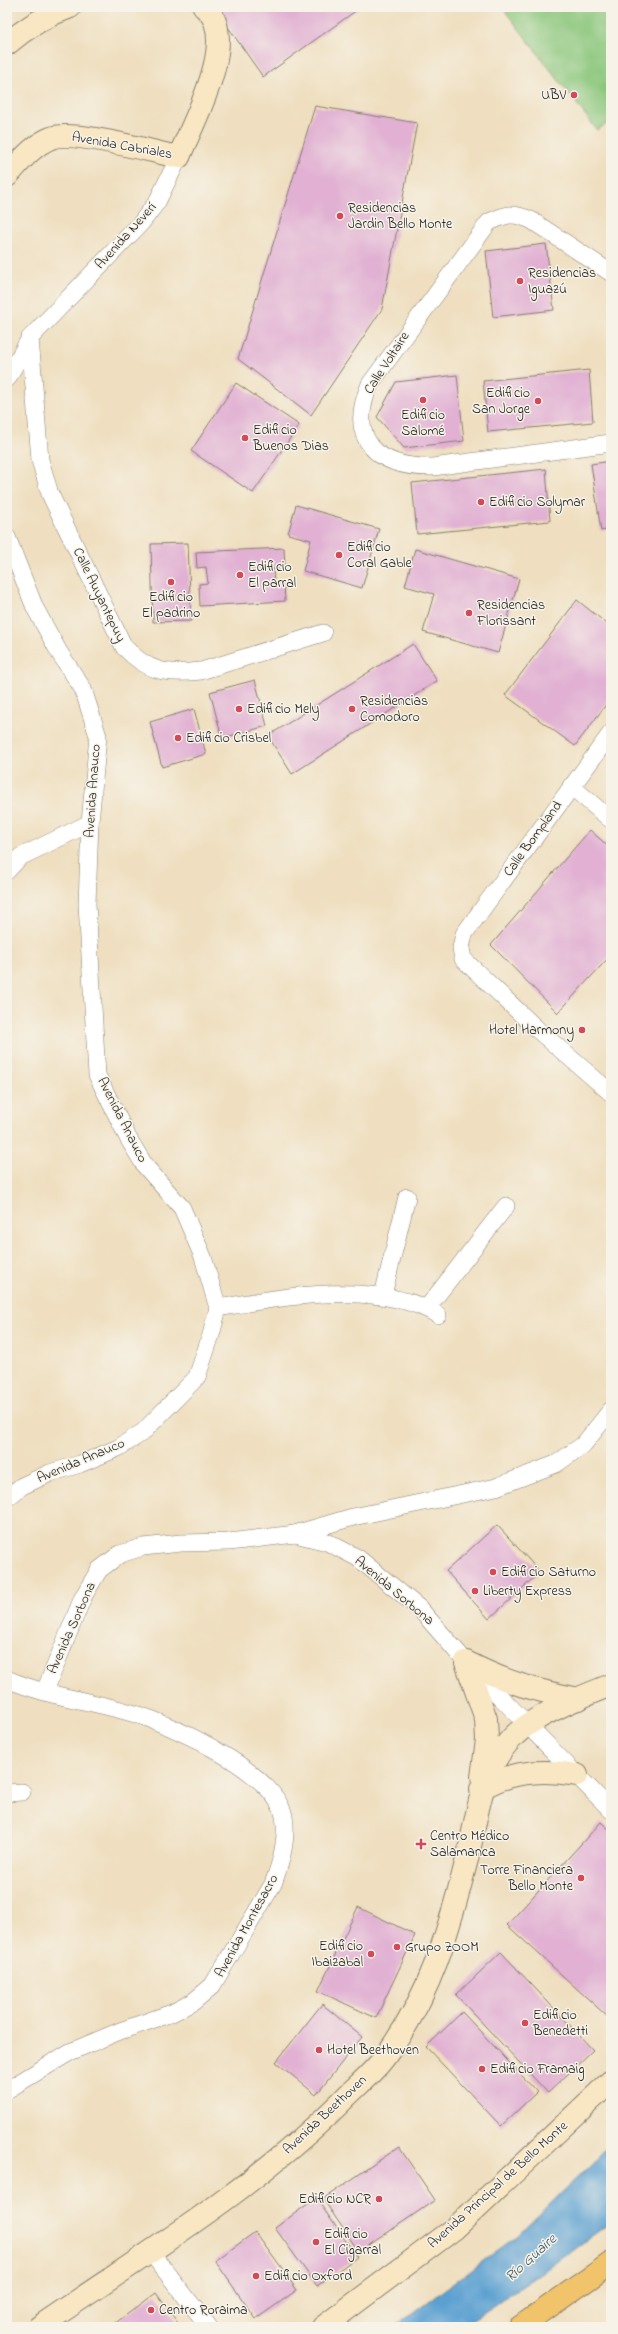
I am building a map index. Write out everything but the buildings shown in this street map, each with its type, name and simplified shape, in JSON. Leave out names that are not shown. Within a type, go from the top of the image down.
[{"type":"highway","points":[[520,2327],[611,2263]]},
{"type":"street","points":[[7,44],[29,25],[56,11],[70,7]]},
{"type":"street","name":"Avenida Neverí","points":[[7,378],[30,338],[141,223],[157,202],[179,157],[215,70],[218,44],[216,24],[204,7]]},
{"type":"street","name":"Avenida Cabriales","points":[[7,176],[31,151],[52,137],[74,136],[179,157]]},
{"type":"street","name":"Calle Voltaire","points":[[611,273],[531,220],[516,214],[505,215],[489,222],[370,384],[364,398],[361,423],[368,442],[380,455],[397,464],[408,466],[433,467],[611,443]]},
{"type":"street","name":"Calle Auyantepuy","points":[[30,338],[40,460],[50,494],[124,646],[138,661],[158,671],[181,673],[201,671],[323,633]]},
{"type":"street","name":"Avenida Anauco","points":[[7,537],[36,608],[59,652],[83,688],[98,736],[90,823],[87,904],[97,1075],[128,1138],[145,1166],[182,1208],[203,1257],[218,1308],[212,1335],[197,1377],[143,1432],[118,1448],[80,1464],[50,1473],[22,1486],[7,1498]]},
{"type":"street","name":"Calle Bompland","points":[[611,734],[571,786],[464,934],[461,948],[463,959],[484,980],[611,1093]]},
{"type":"street","points":[[571,786],[611,820]]},
{"type":"street","points":[[7,871],[20,857],[90,823]]},
{"type":"street","points":[[383,1295],[407,1197]]},
{"type":"street","points":[[218,1308],[271,1298],[326,1295],[383,1295],[432,1311],[506,1206]]},
{"type":"street","points":[[295,1534],[353,1516],[496,1487],[556,1464],[583,1445],[611,1410]]},
{"type":"street","name":"Avenida Sorbona","points":[[45,1691],[83,1597],[99,1570],[120,1554],[143,1547],[181,1543],[229,1542],[295,1534],[327,1542],[358,1558],[419,1608],[466,1662],[611,1810]]},
{"type":"street","points":[[466,1662],[490,1674],[533,1690],[579,1699]]},
{"type":"street","points":[[466,1662],[486,1720],[487,1740],[481,1789]]},
{"type":"street","points":[[7,1679],[45,1691]]},
{"type":"street","name":"Avenida Beethoven","points":[[39,2327],[238,2191],[320,2123],[383,2059],[418,2007],[429,1982],[457,1898],[468,1856],[481,1789],[511,1738],[528,1724],[611,1685]]},
{"type":"street","name":"Avenida Montesacro","points":[[7,2090],[70,2052],[120,2031],[172,2013],[193,2002],[212,1986],[273,1884],[279,1867],[285,1832],[284,1815],[277,1801],[268,1788],[245,1768],[196,1740],[152,1720],[45,1691]]},
{"type":"street","points":[[481,1789],[501,1777],[515,1774],[557,1772],[577,1775]]},
{"type":"street","name":"Avenida Principal de Bello Monte","points":[[323,2327],[454,2229],[611,2081]]},
{"type":"street","points":[[150,2251],[209,2327]]},
{"type":"green space","points":[[502,7],[611,7],[611,121],[597,130]]},
{"type":"water","name":"Río Guaire","points":[[611,2145],[611,2222],[533,2279],[461,2327],[394,2327],[517,2236]]},
{"type":"place","name":"UBV","points":[[574,95]]},
{"type":"place","name":"Residencias Jardin Bello Monte","points":[[340,216]]},
{"type":"place","name":"Residencias Iguazú","points":[[520,281]]},
{"type":"place","name":"Edificio Salomé","points":[[423,400]]},
{"type":"place","name":"Edificio San Jorge","points":[[538,401]]},
{"type":"place","name":"Edificio Buenos Dias","points":[[245,438]]},
{"type":"place","name":"Edificio Solymar","points":[[481,502]]},
{"type":"place","name":"Edificio Coral Gable","points":[[339,555]]},
{"type":"place","name":"Edificio El parral","points":[[240,575]]},
{"type":"place","name":"Edificio El padrino","points":[[171,582]]},
{"type":"place","name":"Residencias Florissant","points":[[469,613]]},
{"type":"place","name":"Edificio Mely","points":[[239,709]]},
{"type":"place","name":"Residencias Comodoro","points":[[352,709]]},
{"type":"place","name":"Edificio Crisbel","points":[[178,738]]},
{"type":"place","name":"Hotel Harmony","points":[[582,1030]]},
{"type":"place","name":"Edificio Saturno","points":[[493,1572]]},
{"type":"place","name":"Liberty Express","points":[[475,1591]]},
{"type":"place","name":"Centro Médico Salamanca","points":[[421,1844]]},
{"type":"place","name":"Torre Financiera Bello Monte","points":[[581,1878]]},
{"type":"place","name":"Grupo ZOOM","points":[[397,1947]]},
{"type":"place","name":"Edificio Ibaizabal","points":[[371,1954]]},
{"type":"place","name":"Edificio Benedetti","points":[[525,2023]]},
{"type":"place","name":"Hotel Beethoven","points":[[319,2050]]},
{"type":"place","name":"Edificio Framaig","points":[[482,2069]]},
{"type":"place","name":"Edificio NCR","points":[[379,2199]]},
{"type":"place","name":"Edificio El Cigarral","points":[[316,2242]]},
{"type":"place","name":"Edificio Oxford","points":[[256,2276]]},
{"type":"place","name":"Centro Roraima","points":[[151,2310]]}]
